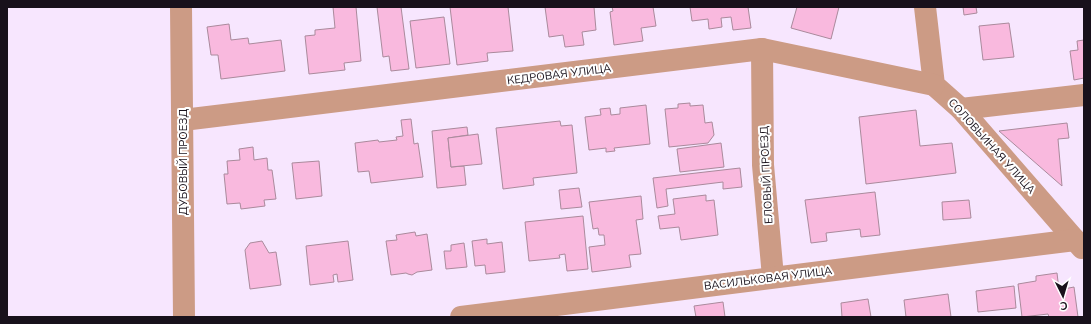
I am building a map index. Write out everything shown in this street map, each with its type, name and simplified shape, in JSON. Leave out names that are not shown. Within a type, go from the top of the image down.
[{"type":"street","name":"ДУБОВЫЙ ПРОЕЗД","points":[[181,7],[184,317]]},
{"type":"street","points":[[925,7],[934,85]]},
{"type":"street","name":"КЕДРОВАЯ УЛИЦА","points":[[182,120],[762,49],[934,85]]},
{"type":"street","name":"ЕЛОВЫЙ ПРОЕЗД","points":[[762,49],[763,165],[774,277]]},
{"type":"street","name":"СОЛОВЬИНАЯ УЛИЦА","points":[[934,85],[961,109],[1079,245]]},
{"type":"street","points":[[961,109],[1084,95]]},
{"type":"street","name":"ВАСИЛЬКОВАЯ УЛИЦА","points":[[461,317],[774,277],[1079,245]]},
{"type":"building","points":[[333,7],[356,7],[361,61],[344,63],[345,70],[309,74],[305,36],[315,35],[315,30],[335,28]]},
{"type":"building","points":[[377,7],[401,7],[409,69],[391,71],[389,56],[383,57]]},
{"type":"building","points":[[450,7],[508,7],[513,51],[487,53],[488,61],[457,65]]},
{"type":"building","points":[[545,7],[594,7],[596,30],[582,32],[584,45],[565,47],[563,35],[549,37]]},
{"type":"building","points":[[612,7],[653,7],[656,26],[641,28],[643,41],[614,45],[610,12],[613,11]]},
{"type":"building","points":[[690,7],[748,7],[751,28],[733,30],[731,17],[721,18],[722,27],[709,29],[708,19],[692,21]]},
{"type":"building","points":[[797,7],[839,7],[831,39],[791,28]]},
{"type":"building","points":[[963,7],[976,7],[977,13],[964,15]]},
{"type":"building","points":[[444,17],[450,64],[416,68],[410,21]]},
{"type":"building","points":[[1009,23],[1014,57],[983,60],[979,26]]},
{"type":"building","points":[[229,24],[231,40],[248,38],[249,44],[281,40],[285,71],[221,79],[218,55],[211,55],[207,27]]},
{"type":"building","points":[[1084,40],[1084,78],[1074,80],[1070,51],[1078,50],[1077,41]]},
{"type":"building","points":[[690,103],[690,106],[703,105],[705,123],[712,122],[714,135],[708,143],[669,147],[665,109],[678,108],[678,104]]},
{"type":"building","points":[[646,105],[650,144],[614,148],[615,151],[606,152],[606,148],[589,150],[585,117],[601,115],[600,109],[610,108],[611,115],[620,114],[620,108]]},
{"type":"building","points":[[916,110],[920,146],[952,143],[956,173],[866,184],[859,117]]},
{"type":"building","points":[[411,119],[414,144],[418,143],[423,177],[371,183],[369,171],[358,172],[355,143],[378,140],[379,142],[397,140],[396,137],[403,136],[401,120]]},
{"type":"building","points":[[560,121],[561,126],[572,125],[577,173],[533,178],[534,185],[503,189],[496,128]]},
{"type":"building","points":[[1067,123],[1069,138],[1058,139],[1062,186],[999,131]]},
{"type":"building","points":[[467,127],[468,135],[448,138],[451,167],[464,166],[466,185],[437,188],[432,131]]},
{"type":"building","points":[[478,134],[482,164],[451,167],[448,138]]},
{"type":"building","points":[[721,143],[724,167],[680,172],[677,149]]},
{"type":"building","points":[[253,147],[254,160],[267,158],[268,170],[272,170],[276,199],[264,200],[265,206],[241,209],[240,203],[227,204],[224,174],[228,174],[227,161],[240,160],[239,149]]},
{"type":"building","points":[[319,161],[322,196],[296,199],[292,163]]},
{"type":"building","points":[[740,168],[742,187],[723,189],[723,182],[666,189],[668,206],[657,208],[653,178]]},
{"type":"building","points":[[579,188],[582,207],[561,209],[559,190]]},
{"type":"building","points":[[875,192],[880,235],[861,237],[860,229],[826,233],[827,241],[811,243],[805,200]]},
{"type":"building","points":[[706,195],[706,201],[714,200],[718,235],[681,240],[679,227],[660,229],[658,216],[675,214],[673,199]]},
{"type":"building","points":[[641,196],[643,219],[636,220],[641,254],[629,255],[631,267],[592,272],[589,247],[605,245],[604,235],[599,235],[598,228],[593,229],[589,202]]},
{"type":"building","points":[[969,200],[971,218],[943,220],[942,202]]},
{"type":"building","points":[[583,216],[588,269],[567,271],[565,254],[559,255],[560,258],[529,261],[525,222]]},
{"type":"building","points":[[415,232],[416,236],[427,234],[432,270],[417,272],[412,275],[406,273],[391,275],[386,241],[397,240],[396,235]]},
{"type":"building","points":[[487,239],[487,244],[502,242],[505,272],[486,274],[485,265],[475,266],[472,241]]},
{"type":"building","points":[[262,241],[269,253],[276,252],[281,285],[250,289],[245,250],[250,243]]},
{"type":"building","points":[[348,241],[353,280],[338,282],[337,274],[333,275],[334,282],[310,285],[306,246]]},
{"type":"building","points":[[464,243],[467,267],[446,269],[444,251],[451,251],[451,245]]},
{"type":"building","points":[[1057,273],[1059,290],[1074,287],[1078,317],[1049,317],[1048,314],[1022,317],[1018,284],[1036,281],[1036,276]]},
{"type":"building","points":[[1014,286],[1016,308],[978,312],[976,291]]},
{"type":"building","points":[[948,294],[951,317],[906,317],[904,300]]},
{"type":"building","points":[[868,299],[871,317],[842,317],[841,303]]},
{"type":"building","points":[[723,302],[725,317],[696,317],[694,306]]}]
